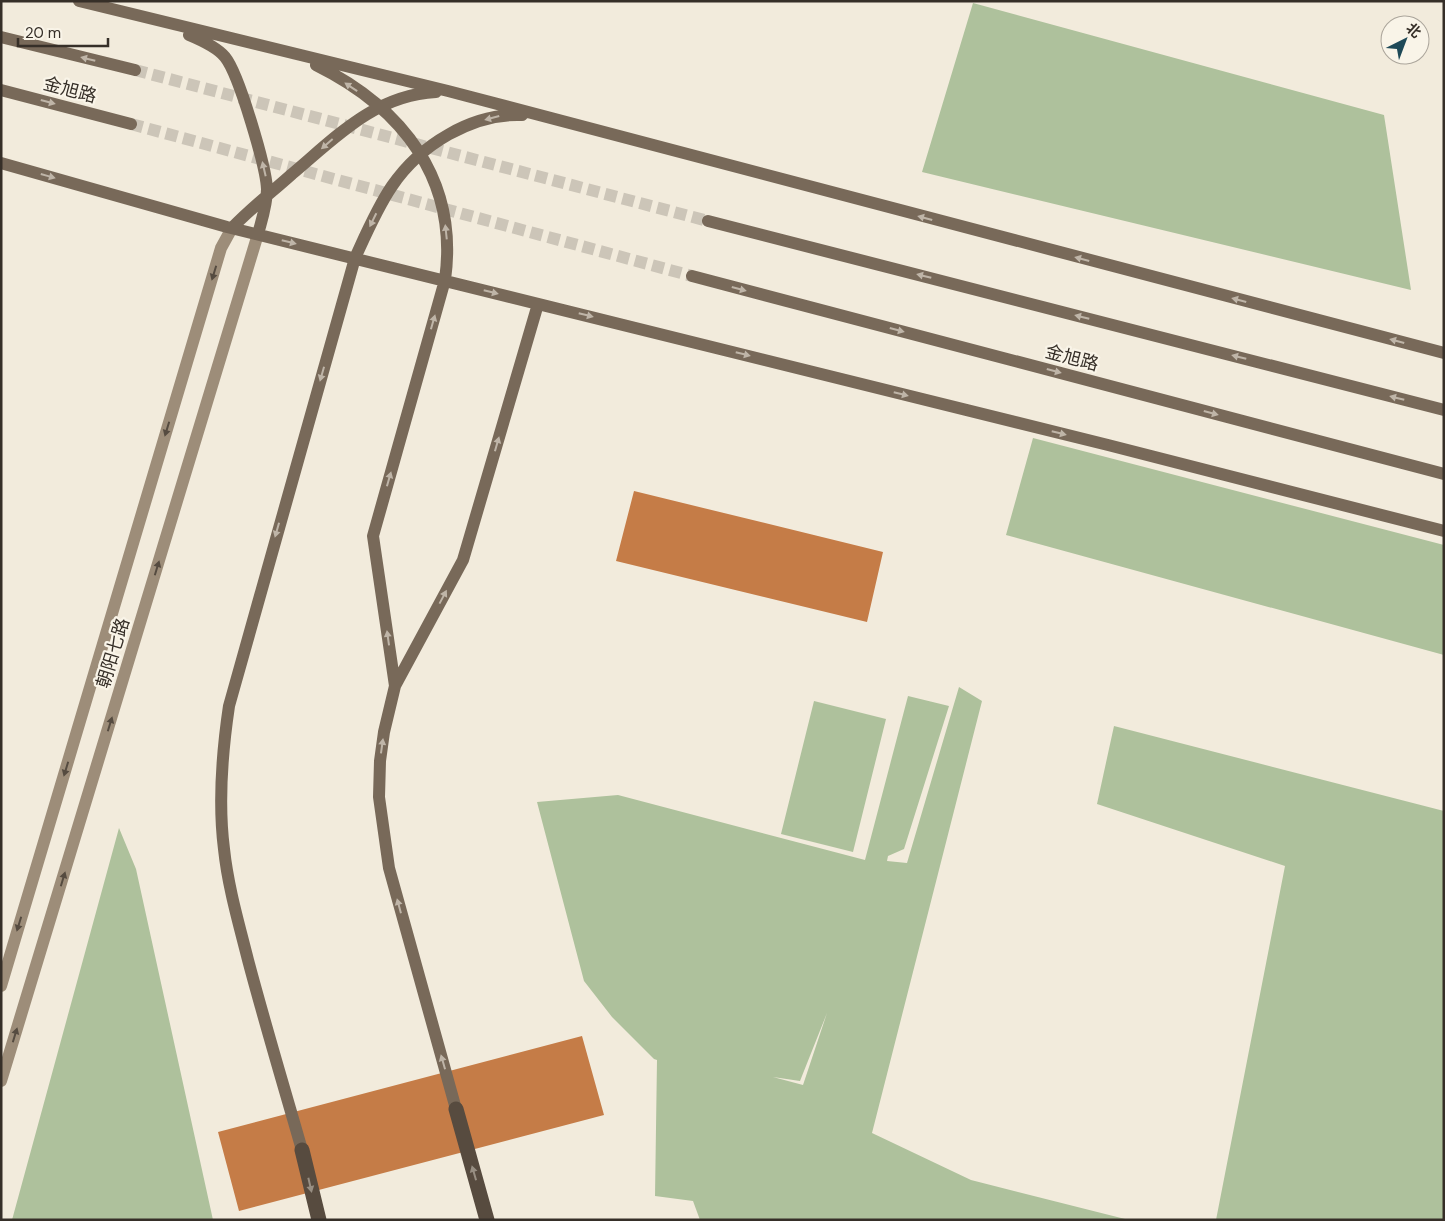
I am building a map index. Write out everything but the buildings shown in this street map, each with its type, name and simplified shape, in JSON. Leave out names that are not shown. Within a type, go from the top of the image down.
[{"type":"highway","points":[[456,1109],[487,1220]]},
{"type":"highway","points":[[302,1150],[319,1220]]},
{"type":"main road","points":[[79,1],[160,23],[448,91],[1444,353]]},
{"type":"main road","points":[[160,23],[195,37],[225,57],[234,73],[266,174],[267,197],[258,234]]},
{"type":"main road","name":"金旭路","points":[[1,37],[136,70]]},
{"type":"main road","points":[[296,55],[329,72],[377,107],[406,134],[421,153],[434,178],[445,220],[448,260],[445,280],[373,536],[395,686]]},
{"type":"main road","name":"金旭路","points":[[1,90],[131,124]]},
{"type":"main road","points":[[232,228],[354,121],[377,107],[413,95],[448,91]]},
{"type":"main road","points":[[302,1150],[262,1014],[228,881],[222,820],[223,762],[229,706],[238,668],[355,258],[378,210],[392,186],[421,153],[444,137],[480,121],[500,116],[540,116]]},
{"type":"main road","points":[[1,163],[232,228],[1444,531]]},
{"type":"main road","points":[[708,220],[1444,410]]},
{"type":"main road","name":"金旭路","points":[[692,276],[1444,474]]},
{"type":"main road","points":[[456,1109],[396,895],[382,829],[379,797],[380,761],[384,732],[395,686],[463,560],[538,304]]},
{"type":"street","name":"朝阳七路","points":[[1,986],[221,248],[232,228]]},
{"type":"street","name":"朝阳七路","points":[[1,1081],[258,234]]},
{"type":"green space","points":[[973,3],[1384,115],[1411,290],[922,172]]},
{"type":"green space","points":[[1033,438],[1444,545],[1444,655],[1006,535]]},
{"type":"green space","points":[[959,687],[982,701],[872,1133],[971,1180],[1129,1220],[700,1220],[693,1201],[655,1196],[657,1060],[612,1017],[584,981],[537,802],[618,795],[865,860],[908,696],[949,706],[904,849],[888,856],[887,861],[907,863]],"holes":[[[827,1013],[803,1085],[773,1077],[800,1081]]]},
{"type":"green space","points":[[814,701],[886,719],[853,852],[781,834]]},
{"type":"green space","points":[[1114,726],[1444,811],[1444,1220],[1216,1220],[1285,866],[1097,804]]},
{"type":"green space","points":[[119,828],[136,869],[213,1220],[12,1220]]},
{"type":"tunnel","points":[[135,70],[708,221]]},
{"type":"tunnel","points":[[131,124],[692,276]]}]
